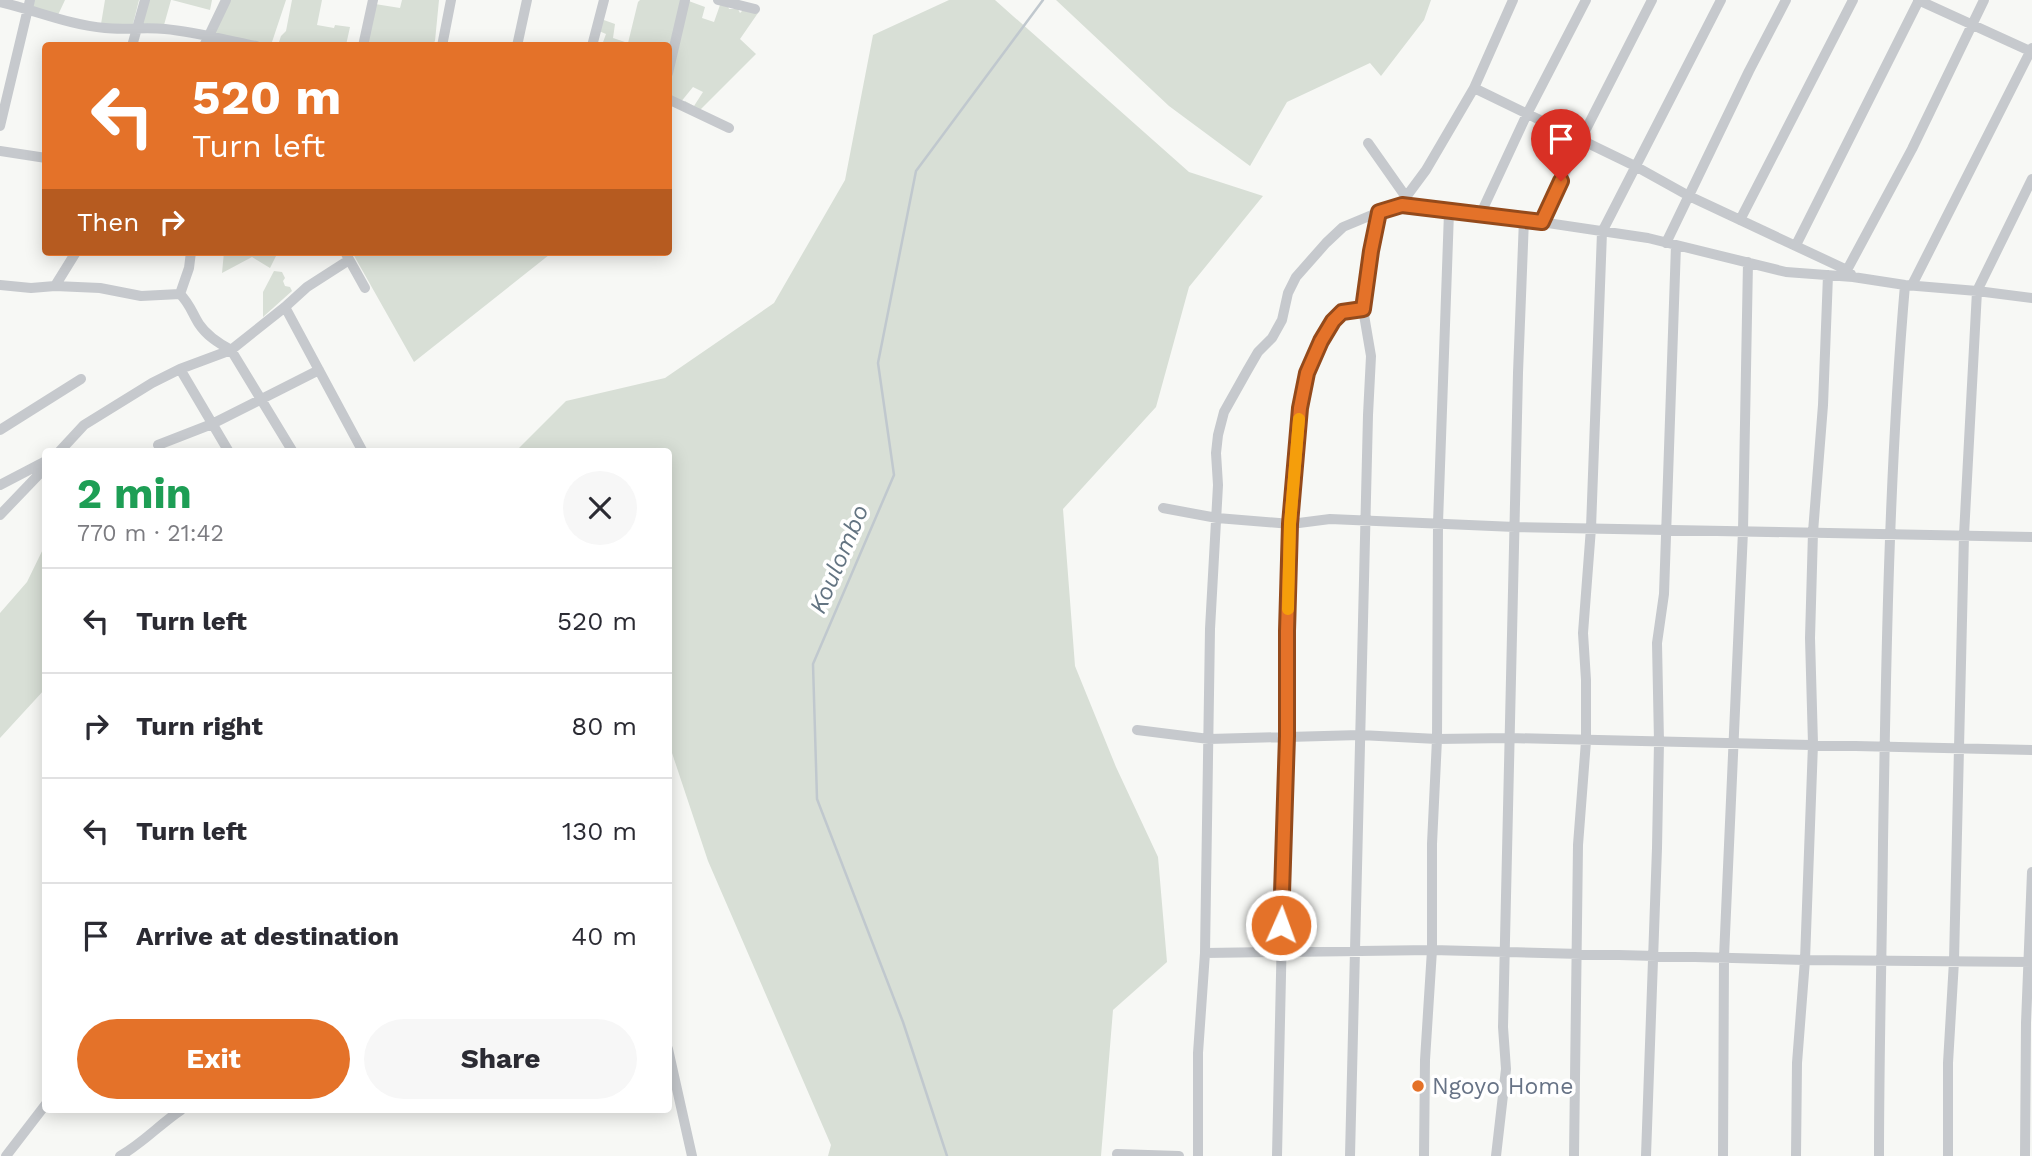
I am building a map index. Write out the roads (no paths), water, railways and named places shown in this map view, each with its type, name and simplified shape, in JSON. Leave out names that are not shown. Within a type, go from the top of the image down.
[{"type":"street","points":[[133,42],[145,0]]},
{"type":"street","points":[[0,2],[29,4],[76,23],[105,29],[137,27],[206,40],[226,0]]},
{"type":"street","points":[[364,42],[373,0]]},
{"type":"street","points":[[443,42],[451,0]]},
{"type":"street","points":[[518,42],[527,0]]},
{"type":"street","points":[[593,42],[604,0]]},
{"type":"street","points":[[672,56],[685,0]]},
{"type":"street","points":[[718,0],[755,9]]},
{"type":"street","points":[[1198,1156],[1198,1053],[1205,953],[1210,629],[1218,485],[1216,453],[1224,412],[1258,352],[1272,338],[1282,320],[1288,293],[1296,277],[1343,227],[1404,201],[1426,170],[1474,88],[1513,0]]},
{"type":"street","points":[[1481,214],[1527,114],[1586,0]]},
{"type":"street","points":[[1542,222],[1652,0]]},
{"type":"street","points":[[1574,1156],[1578,845],[1586,741],[1583,633],[1591,528],[1602,232],[1721,0]]},
{"type":"street","points":[[1646,1156],[1659,742],[1657,643],[1664,594],[1671,244],[1689,196],[1786,0]]},
{"type":"street","points":[[1740,220],[1853,0]]},
{"type":"street","points":[[1796,245],[1919,0],[2031,51],[1908,285],[1894,431],[1890,533],[1884,745],[1879,1156]]},
{"type":"street","points":[[1850,273],[1984,0]]},
{"type":"street","points":[[0,126],[29,4]]},
{"type":"street","points":[[1474,88],[1850,273],[1908,285],[2032,298]]},
{"type":"street","points":[[672,101],[729,128]]},
{"type":"street","points":[[1368,143],[1404,201],[1449,212],[1524,219],[1648,238],[1786,272],[1828,275],[1850,273]]},
{"type":"street","points":[[0,151],[42,157]]},
{"type":"street","points":[[1948,1156],[1948,1063],[1954,961],[1964,535],[1977,291],[2032,179]]},
{"type":"street","points":[[1350,1156],[1371,356],[1363,309],[1379,212]]},
{"type":"street","points":[[1424,1156],[1437,739],[1438,523],[1449,212]]},
{"type":"street","points":[[1496,1156],[1506,1069],[1503,1027],[1524,219]]},
{"type":"street","points":[[55,286],[74,256]]},
{"type":"street","points":[[180,295],[190,256]]},
{"type":"street","points":[[63,448],[84,425],[152,383],[180,369],[231,350],[347,256],[365,288]]},
{"type":"street","points":[[1723,1156],[1724,957],[1743,531],[1748,262]]},
{"type":"street","points":[[1796,1156],[1797,1063],[1805,960],[1813,744],[1810,638],[1813,532],[1823,405],[1828,275]]},
{"type":"street","points":[[0,285],[100,288],[141,296],[180,295],[188,302],[204,330],[231,350],[291,448]]},
{"type":"street","points":[[285,307],[361,448]]},
{"type":"street","points":[[1277,1156],[1290,524],[1300,408],[1307,373],[1333,321],[1342,312],[1363,309]]},
{"type":"street","points":[[180,369],[226,448]]},
{"type":"street","points":[[158,445],[212,425],[318,370]]},
{"type":"street","points":[[0,430],[81,379]]},
{"type":"street","points":[[0,485],[42,463]]},
{"type":"street","points":[[0,514],[42,471]]},
{"type":"street","points":[[1163,508],[1217,518],[1290,524],[1330,519],[1515,527],[2032,537]]},
{"type":"street","points":[[1137,730],[1209,739],[1360,735],[1437,739],[1734,742],[2032,750]]},
{"type":"street","points":[[2025,1156],[2025,1058],[2032,872]]},
{"type":"street","points":[[1205,953],[1432,950],[1805,960],[2030,962]]},
{"type":"street","points":[[672,1067],[692,1156]]},
{"type":"street","points":[[6,1156],[42,1109]]},
{"type":"street","points":[[120,1156],[140,1144],[177,1113]]},
{"type":"street","points":[[1117,1154],[1179,1156]]},
{"type":"waterway","name":"Koulombo","points":[[947,1156],[903,1022],[817,799],[813,664],[894,475],[878,363],[916,171],[1043,0]]},
{"type":"place","name":"Ngoyo Home","points":[[1418,1086]]}]
